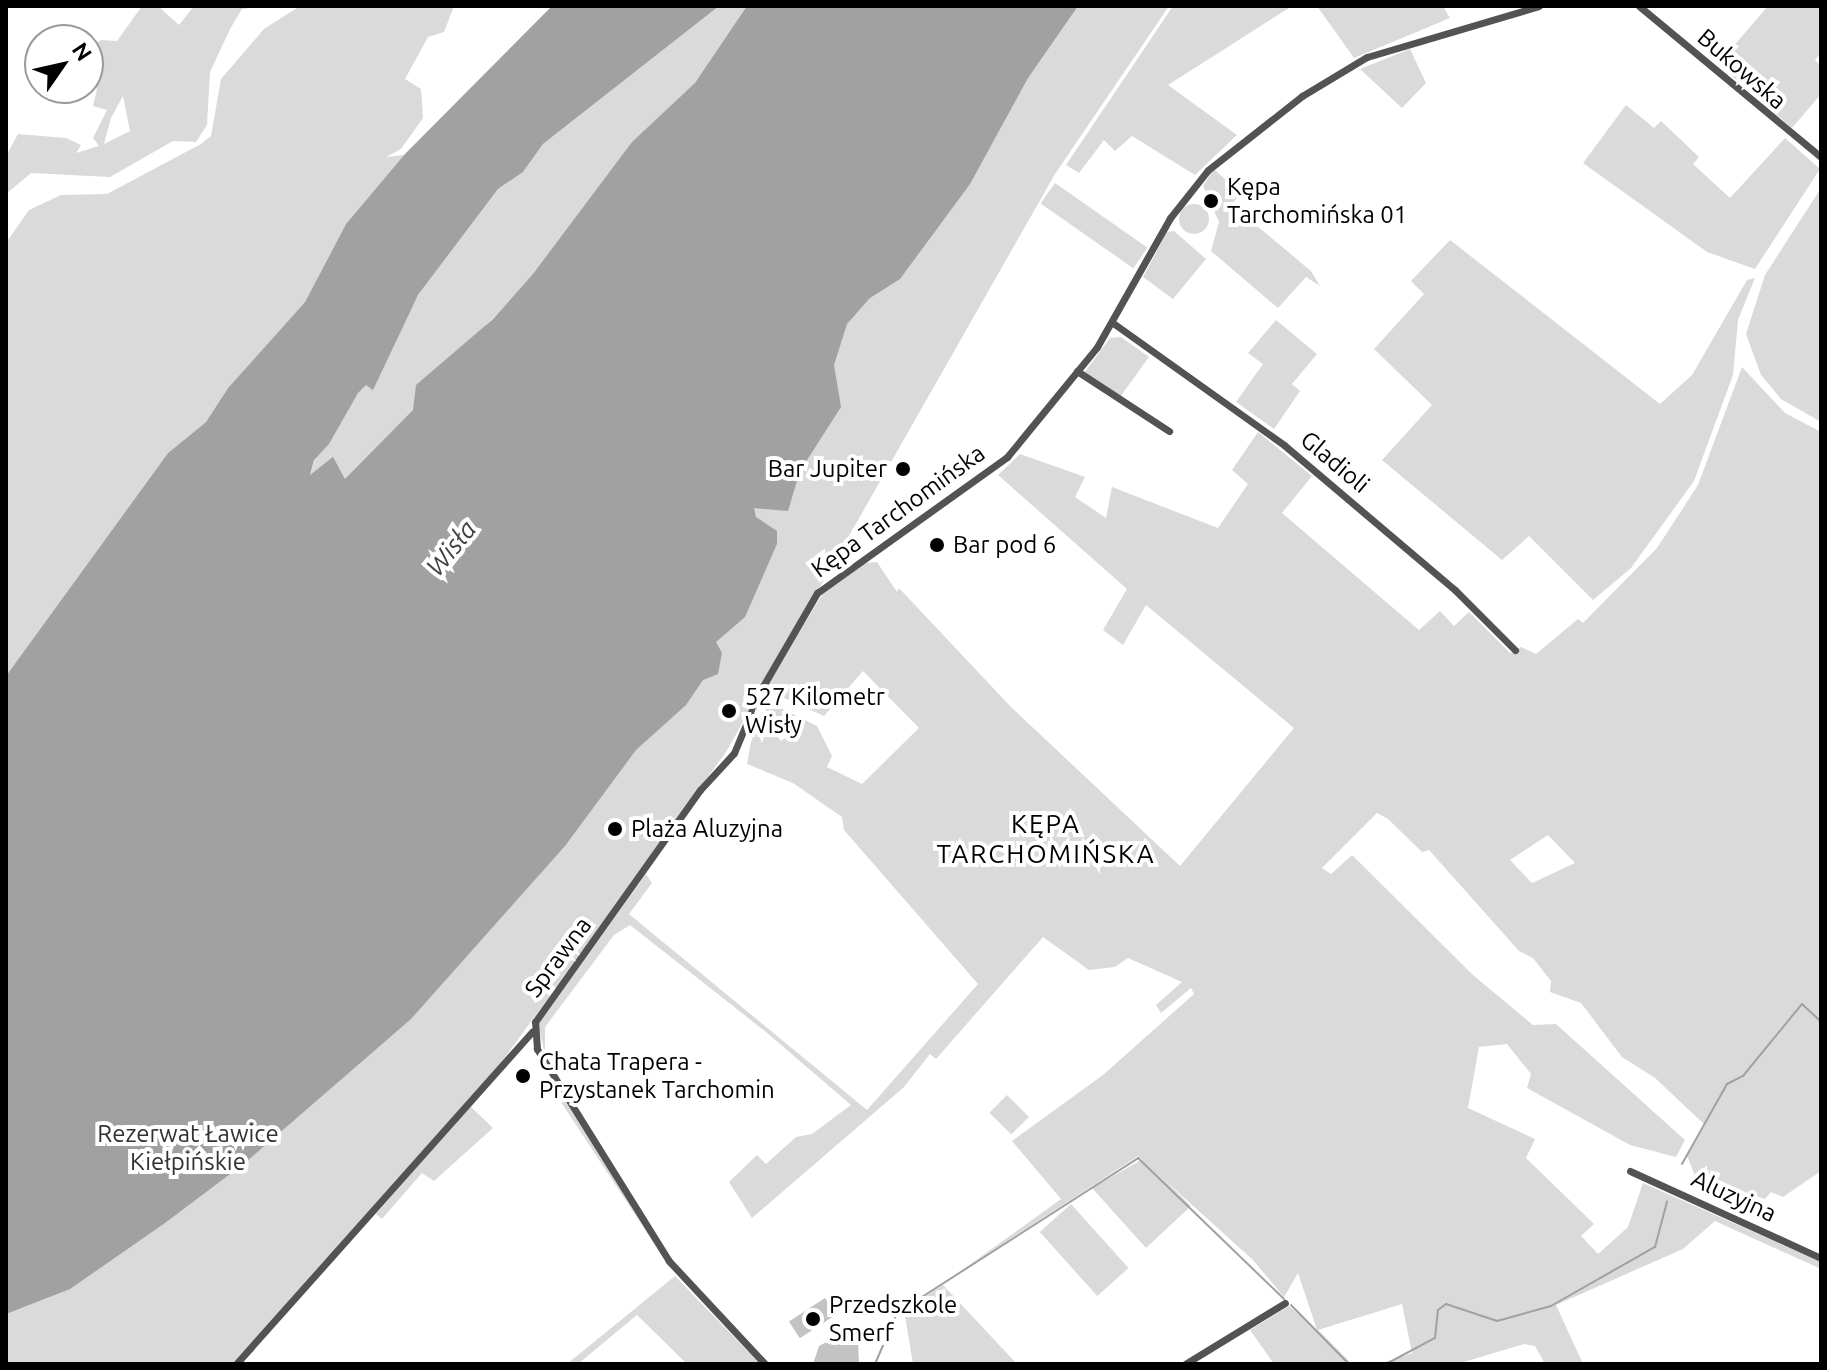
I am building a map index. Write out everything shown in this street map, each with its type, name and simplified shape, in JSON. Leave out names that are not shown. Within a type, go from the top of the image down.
[{"type":"street","name":"Kępa Tarchomińska","points":[[716,771],[734,753],[759,693],[822,588],[1007,457],[1113,323],[1179,206],[1247,136],[1367,57],[1539,6]]},
{"type":"street","name":"Bukowska","points":[[1639,6],[1821,157]]},
{"type":"street","name":"Gladioli","points":[[1113,323],[1284,445],[1455,590],[1515,650]]},
{"type":"street","points":[[1077,371],[1169,431]]},
{"type":"street","name":"Sprawna","points":[[716,771],[532,1032],[669,1261],[765,1364]]},
{"type":"street","points":[[236,1364],[532,1032]]},
{"type":"street","name":"Aluzyjna","points":[[1630,1171],[1821,1258]]},
{"type":"street","points":[[1185,1364],[1285,1303]]},
{"type":"green space","points":[[142,6],[158,6],[179,25],[194,6],[265,6],[242,9],[230,29],[210,72],[207,125],[196,142],[173,141],[110,177],[31,173],[6,194],[6,156],[18,134],[66,138],[81,145],[76,153],[99,146],[93,138],[107,110],[93,106],[104,104],[104,40],[117,41]],"holes":[[[123,96],[130,131],[104,144],[111,118]]]},
{"type":"green space","points":[[300,6],[454,6],[444,32],[428,37],[405,79],[421,89],[423,118],[401,149],[386,157],[404,155],[346,224],[305,302],[228,388],[206,422],[168,453],[6,676],[6,243],[29,210],[61,195],[107,194],[211,136],[221,79],[264,29]]},
{"type":"green space","points":[[719,6],[753,6],[728,47],[577,234],[468,343],[452,432],[303,501],[318,447],[329,444],[344,415],[342,405],[377,374],[418,295],[498,189],[523,172],[543,144]]},
{"type":"green space","name":"Rezerwat Ławice Kiełpińskie","points":[[784,6],[1169,6],[1055,174],[726,752],[501,1063],[235,1364],[6,1364],[6,1055]]},
{"type":"green space","points":[[1173,6],[1292,6],[1168,85],[1237,135],[1195,175],[1132,136],[1115,151],[1104,140],[1079,173],[1066,165]]},
{"type":"green space","points":[[1317,6],[1443,6],[1450,18],[1354,58]]},
{"type":"green space","points":[[1768,6],[1821,6],[1821,53],[1815,60],[1821,66],[1821,94],[1792,128],[1718,64]]},
{"type":"green space","points":[[1410,49],[1426,83],[1402,108],[1360,69]]},
{"type":"green space","points":[[1626,105],[1654,128],[1661,121],[1699,157],[1693,164],[1730,198],[1785,138],[1820,169],[1755,269],[1707,252],[1583,163]]},
{"type":"green space","points":[[1214,169],[1240,193],[1232,205],[1311,271],[1320,286],[1306,277],[1278,308],[1211,251],[1219,222],[1203,186]]},
{"type":"green space","points":[[1055,183],[1148,248],[1133,268],[1041,203]]},
{"type":"green space","points":[[1821,188],[1821,422],[1781,399],[1761,375],[1746,334],[1765,275]]},
{"type":"green space","points":[[1194,204],[1200,205],[1208,213],[1208,225],[1200,233],[1194,234],[1188,233],[1180,225],[1179,219],[1180,213],[1188,205]]},
{"type":"green space","points":[[1174,231],[1206,259],[1173,299],[1143,277],[1167,232]]},
{"type":"green space","points":[[1450,240],[1660,404],[1692,375],[1747,280],[1755,278],[1738,320],[1733,375],[1694,481],[1631,568],[1593,600],[1529,536],[1502,560],[1382,460],[1432,405],[1374,349],[1424,294],[1411,281]]},
{"type":"green space","points":[[1276,320],[1317,354],[1292,384],[1300,391],[1274,429],[1236,402],[1263,364],[1248,353]]},
{"type":"green space","points":[[1121,337],[1149,357],[1120,397],[1084,373],[1110,338]]},
{"type":"green space","points":[[1742,367],[1785,413],[1821,432],[1821,1171],[1783,1197],[1771,1192],[1765,1199],[1696,1178],[1687,1156],[1705,1125],[1655,1078],[1622,1057],[1581,1003],[1550,992],[1551,981],[1533,958],[1519,951],[1429,850],[1422,852],[1388,819],[1377,813],[1322,868],[1331,874],[1352,855],[1473,975],[1533,1025],[1556,1024],[1685,1140],[1676,1157],[1630,1145],[1527,1088],[1531,1074],[1507,1044],[1479,1047],[1468,1108],[1535,1139],[1526,1158],[1594,1224],[1581,1236],[1598,1254],[1628,1227],[1643,1183],[1821,1262],[1821,1269],[1715,1221],[1683,1249],[1556,1305],[1583,1364],[1545,1364],[1535,1346],[1524,1344],[1457,1364],[1379,1364],[1412,1353],[1402,1304],[1318,1330],[1352,1364],[1274,1364],[1250,1330],[1289,1306],[1317,1330],[1298,1273],[1284,1297],[1253,1260],[1138,1156],[961,1271],[1061,1199],[1012,1141],[1103,1075],[1194,994],[1191,988],[1161,1013],[1156,1005],[1182,982],[1128,958],[1115,967],[1089,970],[1043,937],[936,1059],[930,1054],[904,1087],[752,1218],[729,1182],[757,1155],[766,1164],[796,1137],[812,1134],[851,1105],[766,1032],[630,925],[614,935],[545,1027],[545,1054],[538,1025],[646,874],[652,883],[629,914],[867,1110],[978,984],[844,830],[842,817],[793,783],[747,764],[756,711],[781,741],[791,734],[759,704],[761,698],[817,726],[832,756],[827,767],[862,784],[919,728],[863,671],[824,716],[771,692],[767,684],[827,587],[863,563],[877,562],[897,592],[899,588],[1010,706],[1180,866],[1294,728],[1146,605],[1123,645],[1103,630],[1127,589],[998,475],[1020,454],[1085,477],[1075,497],[1106,518],[1112,487],[1218,528],[1248,484],[1232,470],[1258,432],[1312,476],[1282,513],[1419,630],[1440,611],[1454,626],[1469,612],[1510,653],[1521,647],[1536,654],[1578,619],[1583,623],[1657,548],[1698,485]],"holes":[[[1548,835],[1575,863],[1532,883],[1510,860]]]},
{"type":"green space","points":[[553,1081],[663,1257],[549,1084]]},
{"type":"green space","points":[[1007,1095],[1029,1117],[1011,1135],[989,1113]]},
{"type":"green space","points":[[470,1106],[493,1128],[434,1181],[422,1173],[382,1219],[376,1214]]},
{"type":"green space","points":[[1143,1159],[1191,1206],[1146,1248],[1092,1188]]},
{"type":"green space","points":[[1071,1204],[1129,1268],[1097,1296],[1040,1232]]},
{"type":"green space","points":[[675,1276],[760,1364],[687,1364],[637,1315],[578,1364],[567,1364]]},
{"type":"green space","points":[[943,1285],[1017,1364],[913,1364],[904,1310]]},
{"type":"water","name":"Wisła","points":[[552,6],[719,6],[543,144],[523,172],[498,189],[418,295],[373,390],[366,385],[358,393],[329,444],[314,460],[310,475],[333,457],[345,479],[413,410],[416,385],[493,319],[533,274],[632,142],[695,83],[747,6],[1078,6],[1028,78],[970,184],[900,279],[870,298],[847,324],[834,365],[841,407],[800,471],[788,511],[754,508],[756,517],[777,531],[777,544],[745,617],[716,642],[722,653],[718,674],[703,680],[686,705],[636,750],[565,846],[411,1019],[246,1162],[165,1223],[70,1289],[6,1314],[6,676],[168,453],[206,422],[228,388],[305,302],[346,224],[404,155]]},
{"type":"building","name":"Przedszkole Smerf","points":[[825,1298],[836,1315],[800,1338],[789,1321]]},
{"type":"building","points":[[836,1337],[858,1341],[859,1364],[813,1364],[819,1346]]},
{"type":"waterway","points":[[1682,1164],[1727,1084],[1743,1076],[1802,1004],[1821,1022]]},
{"type":"waterway","points":[[875,1364],[897,1313],[1138,1158],[1284,1299]]},
{"type":"waterway","points":[[1386,1364],[1435,1338],[1438,1310],[1446,1304],[1497,1321],[1551,1306],[1655,1247],[1667,1202]]},
{"type":"waterway","points":[[1291,1305],[1349,1364]]},
{"type":"place","name":"Kępa Tarchomińska 01","points":[[1211,201]]},
{"type":"place","name":"Bar Jupiter","points":[[903,469]]},
{"type":"place","name":"Bar pod 6","points":[[937,545]]},
{"type":"place","name":"527 Kilometr Wisły","points":[[729,711]]},
{"type":"place","name":"Plaża Aluzyjna","points":[[615,829]]},
{"type":"place","name":"Chata Trapera - Przystanek Tarchomin","points":[[523,1076]]},
{"type":"place","name":"Przedszkole Smerf","points":[[813,1319]]},
{"type":"district","name":"KĘPA TARCHOMIŃSKA","points":[[1046,839]]}]
